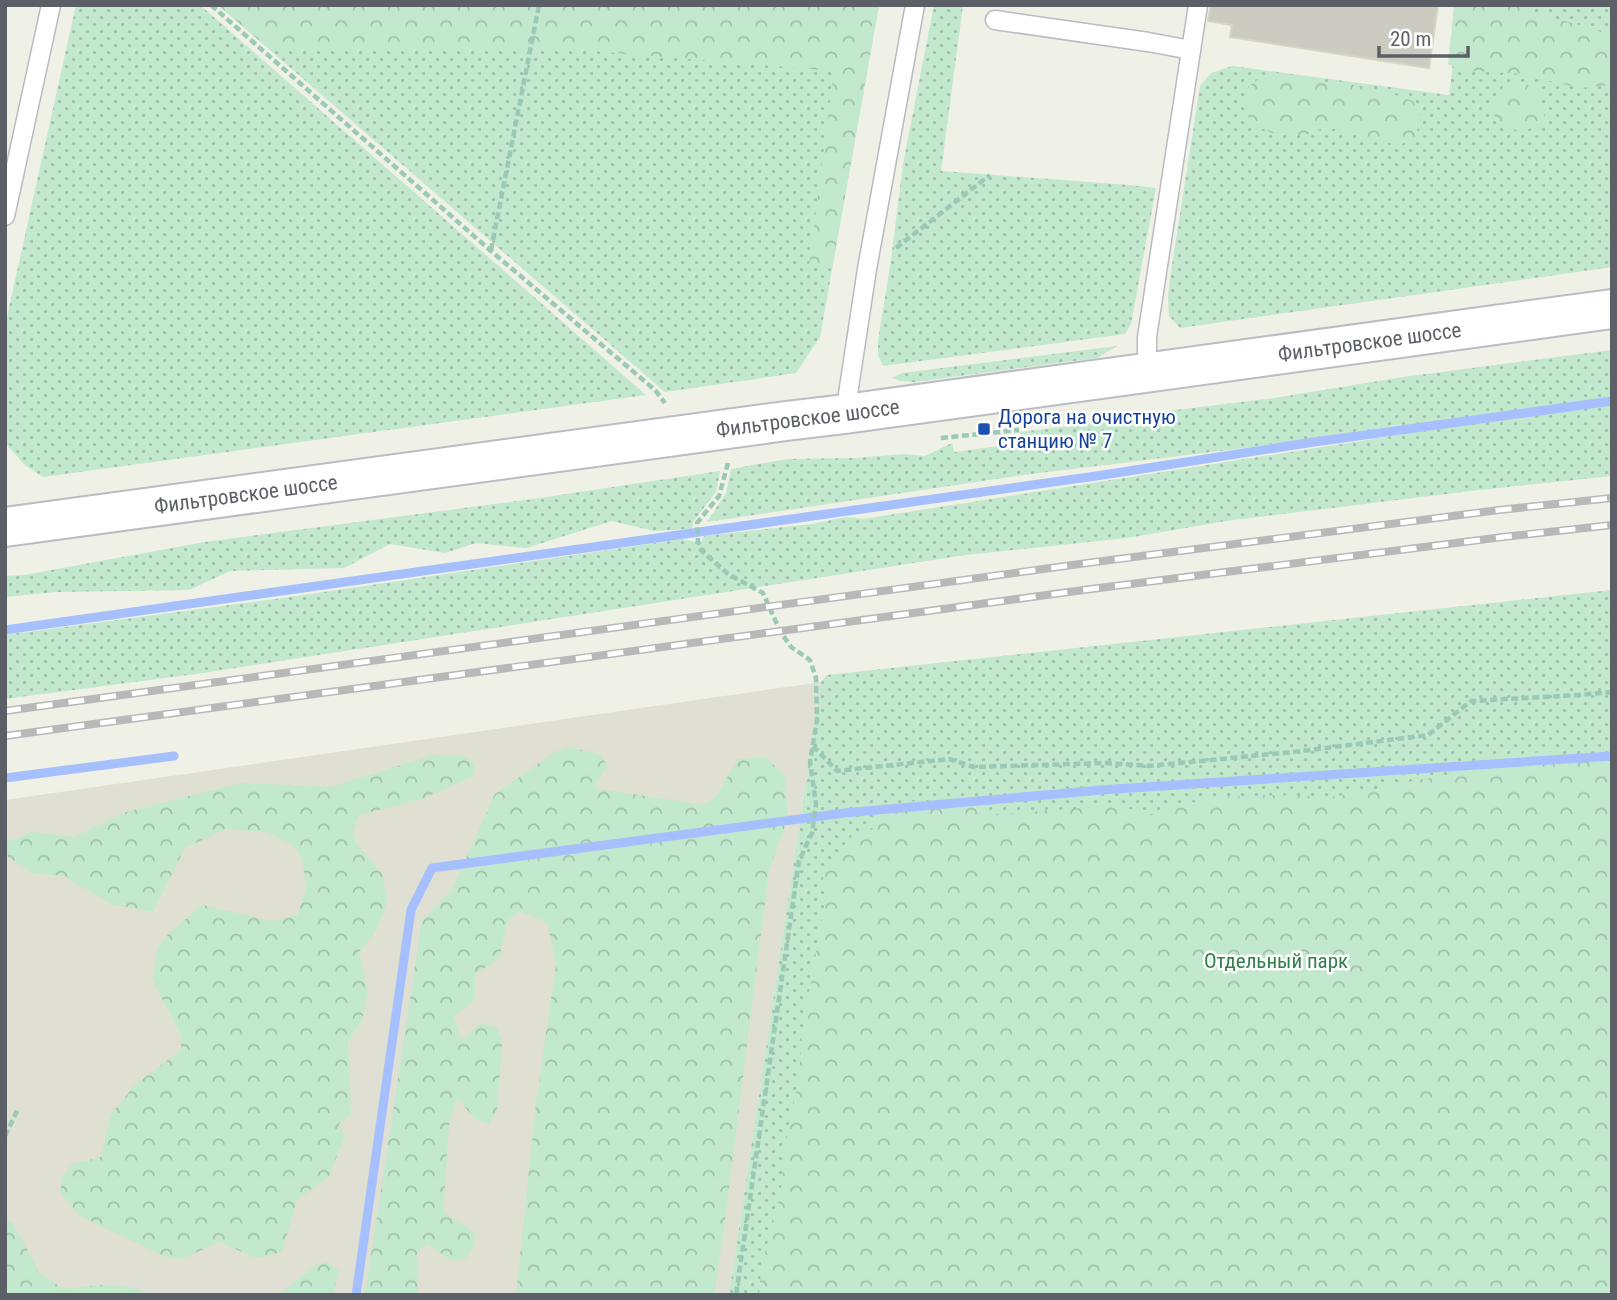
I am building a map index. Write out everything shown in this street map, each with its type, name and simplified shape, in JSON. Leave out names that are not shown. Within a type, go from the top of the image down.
[{"type":"main road","name":"Фильтровское шоссе","points":[[5,527],[1612,309]]},
{"type":"lane","points":[[5,216],[51,5]]},
{"type":"lane","points":[[845,414],[867,269],[915,5]]},
{"type":"lane","points":[[1147,372],[1147,337],[1198,5]]},
{"type":"lane","points":[[995,20],[1148,41],[1191,50]]},
{"type":"path","points":[[211,5],[491,251],[655,390],[665,403]]},
{"type":"path","points":[[491,251],[539,5]]},
{"type":"path","points":[[867,269],[989,175]]},
{"type":"path","points":[[736,1295],[799,861],[812,833],[816,804],[810,762],[817,720],[816,678],[810,660],[791,647],[780,631],[762,593],[728,574],[701,550],[698,541],[696,523],[719,496],[727,463],[740,460]]},
{"type":"path","points":[[812,746],[837,771],[949,759],[974,767],[1106,763],[1150,765],[1302,751],[1428,735],[1471,701],[1612,692]]},
{"type":"path","points":[[5,1136],[18,1109]]},
{"type":"shaded area","points":[[821,682],[729,1295],[5,1295],[5,800]]},
{"type":"green space","points":[[76,5],[200,5],[646,395],[43,477],[25,465],[5,443],[5,326]]},
{"type":"green space","points":[[218,5],[879,5],[820,337],[796,373],[665,392]]},
{"type":"green space","points":[[218,5],[879,5],[832,269],[809,264],[834,71],[543,47],[269,49]]},
{"type":"green space","points":[[934,5],[963,5],[941,171],[1156,188],[1131,324],[1125,334],[883,366],[878,355],[878,341],[903,164]]},
{"type":"green space","points":[[1454,5],[1525,5],[1530,12],[1592,28],[1612,37],[1612,82],[1610,85],[1579,88],[1522,74],[1461,70],[1448,64]]},
{"type":"green space","points":[[1460,5],[1612,5],[1612,267],[1180,328],[1169,316],[1168,297],[1200,86],[1211,73],[1232,66],[1449,95]]},
{"type":"green space","points":[[1277,73],[1303,76],[1325,83],[1336,82],[1381,90],[1413,101],[1421,121],[1413,141],[1397,145],[1326,127],[1302,136],[1272,133],[1250,123],[1245,103],[1247,89],[1257,80]]},
{"type":"green space","points":[[1519,80],[1540,92],[1545,119],[1527,130],[1510,128],[1496,122],[1492,106],[1499,89]]},
{"type":"green space","points":[[1117,346],[1097,358],[914,382],[892,378],[902,373]]},
{"type":"green space","points":[[1612,350],[1612,476],[1226,521],[1127,538],[965,555],[203,673],[5,699],[5,635],[290,597],[683,539],[701,543],[704,536],[812,524],[846,517],[863,519],[1405,434],[1400,425],[1261,446],[1023,475],[707,522],[726,493],[731,469],[787,459],[905,454],[925,456],[952,443],[954,452],[1022,443],[1020,432]]},
{"type":"green space","points":[[720,471],[716,492],[693,522],[692,529],[654,531],[612,521],[526,548],[476,543],[445,553],[390,544],[344,568],[230,571],[189,590],[56,592],[5,597],[5,576],[24,575],[205,542],[533,499]]},
{"type":"green space","name":"Отдельный парк","points":[[1612,590],[1612,1295],[729,1295],[821,682],[827,675]]},
{"type":"green space","points":[[569,747],[599,754],[607,765],[594,788],[703,805],[715,798],[738,759],[766,757],[785,776],[788,818],[769,871],[714,1295],[516,1295],[536,1103],[556,964],[547,922],[520,912],[508,920],[499,959],[475,974],[475,1000],[454,1016],[461,1040],[482,1023],[496,1027],[502,1040],[497,1111],[489,1124],[475,1119],[457,1098],[449,1125],[443,1212],[476,1234],[473,1248],[465,1259],[452,1261],[428,1244],[417,1252],[418,1295],[365,1295],[422,920],[452,889],[495,794],[555,752]]},
{"type":"green space","name":"Отдельный парк","points":[[1553,751],[1590,760],[1612,761],[1612,1295],[759,1295],[761,1268],[780,1196],[787,1137],[799,1076],[802,1032],[825,902],[823,878],[833,859],[855,832],[873,829],[876,814],[892,804],[958,801],[975,805],[988,816],[1122,805],[1147,817],[1174,806],[1220,797],[1331,797],[1368,791],[1455,774],[1482,758]]},
{"type":"green space","points":[[433,755],[462,756],[475,763],[472,777],[422,799],[359,815],[353,828],[355,842],[383,875],[387,901],[377,929],[359,952],[368,992],[362,1019],[348,1042],[351,1114],[339,1124],[345,1136],[329,1176],[297,1200],[282,1252],[256,1258],[219,1242],[182,1259],[168,1258],[80,1216],[60,1192],[63,1177],[72,1164],[101,1157],[111,1114],[135,1085],[181,1050],[181,1035],[152,979],[158,948],[168,934],[202,905],[272,921],[298,915],[306,888],[302,857],[293,845],[267,832],[225,829],[185,848],[153,912],[111,904],[64,876],[34,873],[8,857],[5,843],[32,832],[74,837],[126,812],[241,783],[331,787]]},
{"type":"green space","points":[[5,1221],[13,1223],[39,1272],[63,1289],[118,1285],[149,1295],[5,1295]]},
{"type":"green space","points":[[328,1262],[339,1271],[333,1295],[279,1295],[314,1266]]},
{"type":"building","points":[[1211,5],[1438,5],[1429,68],[1230,37],[1232,25],[1208,21]]},
{"type":"waterway","points":[[5,630],[1612,401]]},
{"type":"waterway","points":[[5,778],[174,756]]},
{"type":"waterway","points":[[356,1295],[411,910],[432,868],[844,813],[1101,790],[1612,756]]},
{"type":"railway","points":[[5,711],[1087,563],[1612,498]]},
{"type":"railway","points":[[5,736],[1091,589],[1612,525]]},
{"type":"place","name":"Дорога на очистную станцию № 7","points":[[984,429]]}]
